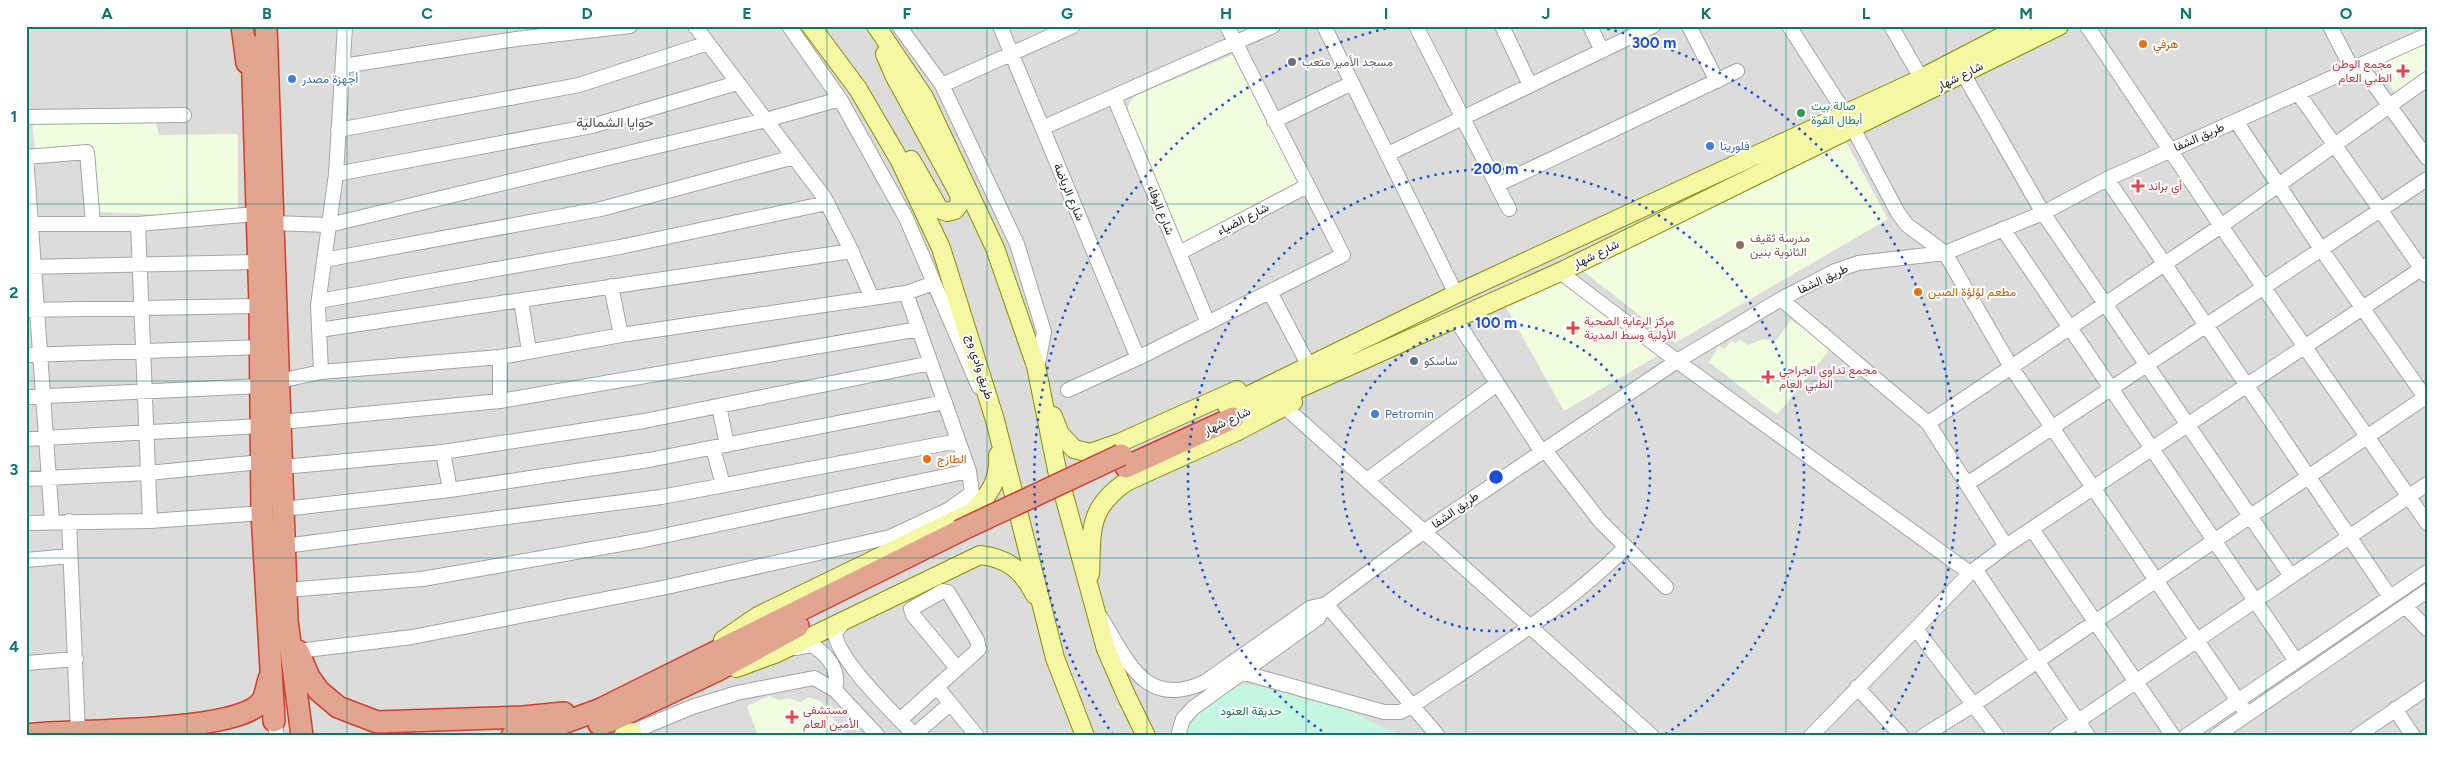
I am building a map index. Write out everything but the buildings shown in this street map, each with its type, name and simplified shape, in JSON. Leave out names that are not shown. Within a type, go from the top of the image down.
[{"type":"highway","points":[[242,26],[265,218],[259,262],[260,347],[270,383]]},
{"type":"highway","points":[[252,26],[254,130]]},
{"type":"highway","points":[[266,26],[265,218],[271,424],[282,467],[287,620],[302,736]]},
{"type":"highway","points":[[558,736],[620,727],[690,663],[1230,412]]},
{"type":"highway","points":[[271,424],[261,462],[270,676],[276,728]]},
{"type":"highway","points":[[586,736],[620,727],[716,670],[962,537],[1064,496],[1124,461]]},
{"type":"highway","points":[[287,620],[308,677],[319,691],[338,707],[377,722],[523,717],[620,727]]},
{"type":"highway","points":[[26,736],[46,732],[198,725],[252,709],[262,701],[270,676]]},
{"type":"highway","points":[[512,736],[547,729],[620,727]]},
{"type":"main road","name":"طريق وادي وج","points":[[811,26],[858,89],[900,161],[941,248],[995,420],[1055,658],[1085,736]]},
{"type":"main road","points":[[830,51],[865,80],[939,208],[947,212],[955,210],[960,203],[959,194],[895,77],[874,26]]},
{"type":"main road","points":[[874,26],[924,98],[969,190],[995,248],[1038,377],[1060,434],[1074,449],[1090,453],[1119,443],[1296,363],[1309,366]]},
{"type":"main road","name":"شارع شهار","points":[[1230,412],[1309,366],[1456,294],[1849,121],[1964,75],[2059,26]]},
{"type":"main road","name":"شارع شهار","points":[[1230,412],[1368,357],[1560,272],[1849,121],[1921,78],[2011,29]]},
{"type":"main road","points":[[1089,590],[1092,524],[1101,503],[1111,492],[1126,482],[1236,432],[1285,407],[1368,357]]},
{"type":"main road","points":[[1038,377],[1064,496],[1106,649],[1146,736]]},
{"type":"main road","points":[[690,663],[758,616],[972,512],[987,496],[999,469],[995,420]]},
{"type":"main road","points":[[716,670],[738,668],[776,653],[980,555],[998,557],[1013,567],[1028,582],[1045,615]]},
{"type":"main road","points":[[1055,658],[1069,723],[1074,736]]},
{"type":"street","points":[[321,372],[319,301],[336,174],[345,26]]},
{"type":"street","points":[[342,66],[516,39],[630,26]]},
{"type":"street","points":[[695,26],[827,203],[852,251],[872,298]]},
{"type":"street","points":[[789,26],[840,99],[906,218],[969,369],[995,420]]},
{"type":"street","points":[[899,26],[942,84],[1017,244],[1044,332],[1038,377]]},
{"type":"street","name":"شارع الرياضة","points":[[1000,26],[1138,358]]},
{"type":"street","points":[[942,84],[1073,26]]},
{"type":"street","points":[[1068,390],[1138,358],[1343,255],[1227,26]]},
{"type":"street","points":[[1042,128],[1236,44],[1273,26]]},
{"type":"street","points":[[1324,26],[1456,294]]},
{"type":"street","points":[[1416,26],[1509,209]]},
{"type":"street","points":[[1502,26],[1530,85]]},
{"type":"street","points":[[1590,26],[1602,51]]},
{"type":"street","points":[[1388,154],[1653,26]]},
{"type":"street","points":[[1689,26],[1717,81]]},
{"type":"street","points":[[1789,26],[1849,121],[1898,213],[1907,225],[1944,253],[2011,367],[2247,714]]},
{"type":"street","points":[[1891,26],[1921,78]]},
{"type":"street","points":[[2087,26],[2221,226],[2427,523]]},
{"type":"street","points":[[2330,26],[2356,67],[2389,106],[2427,158]]},
{"type":"street","name":"طريق الشفا","points":[[1326,604],[1424,532],[1677,360],[1781,299],[1835,271],[1858,263],[1944,253],[2043,213],[2107,179],[2426,37]]},
{"type":"street","points":[[338,130],[578,85],[708,43]]},
{"type":"street","points":[[1497,185],[1737,71]]},
{"type":"street","points":[[1964,75],[2043,213],[2291,576]]},
{"type":"street","points":[[1928,422],[2221,226],[2427,79]]},
{"type":"street","points":[[336,174],[592,126],[737,82]]},
{"type":"street","points":[[1274,121],[1352,83]]},
{"type":"street","points":[[1811,736],[1972,571],[2006,546],[2362,308],[2425,270],[2380,210],[2298,93]]},
{"type":"street","name":"شارع الوفاء","points":[[1114,97],[1208,323]]},
{"type":"street","points":[[29,223],[138,224],[265,218],[329,225],[766,120],[840,99]]},
{"type":"street","points":[[26,117],[184,115]]},
{"type":"street","points":[[1922,736],[1973,705],[2426,398],[2320,250],[2279,184],[2236,121]]},
{"type":"street","points":[[52,522],[43,396],[33,355],[26,157],[87,152],[93,224]]},
{"type":"street","points":[[324,260],[601,209],[794,157]]},
{"type":"street","points":[[2107,179],[2390,596]]},
{"type":"street","points":[[1967,484],[2427,179]]},
{"type":"street","name":"شارع الضياء","points":[[1179,253],[1308,186]]},
{"type":"street","points":[[319,301],[620,247],[827,203]]},
{"type":"street","points":[[138,224],[150,521]]},
{"type":"street","points":[[2003,229],[2296,661]]},
{"type":"street","points":[[320,330],[852,251]]},
{"type":"street","points":[[30,266],[259,262]]},
{"type":"street","points":[[1560,272],[1677,360],[1972,571],[2038,661],[2088,736]]},
{"type":"street","points":[[26,397],[145,392],[270,383],[321,372],[500,357],[621,335],[906,293],[934,282]]},
{"type":"street","points":[[611,286],[621,335]]},
{"type":"street","points":[[1270,292],[1309,366]]},
{"type":"street","points":[[298,651],[412,637],[662,588],[890,537],[948,510],[972,493],[969,471],[906,293]]},
{"type":"street","points":[[1781,299],[1928,422],[2006,546]]},
{"type":"street","points":[[521,300],[529,351]]},
{"type":"street","points":[[32,310],[260,306]]},
{"type":"street","points":[[1455,318],[1496,384],[1542,450],[1600,521],[1666,587]]},
{"type":"street","points":[[26,439],[271,424],[500,401],[919,329]]},
{"type":"street","points":[[33,355],[260,347]]},
{"type":"street","points":[[500,357],[500,401]]},
{"type":"street","points":[[282,467],[444,452],[644,421],[931,363]]},
{"type":"street","points":[[1367,480],[1496,384]]},
{"type":"street","points":[[284,509],[450,490],[649,460],[945,402]]},
{"type":"street","points":[[719,406],[723,485]]},
{"type":"street","points":[[1285,407],[1652,736]]},
{"type":"street","points":[[285,546],[651,499],[958,440]]},
{"type":"street","points":[[444,452],[450,490]]},
{"type":"street","points":[[26,479],[148,473],[261,462]]},
{"type":"street","points":[[287,590],[422,579],[586,550],[969,471]]},
{"type":"street","points":[[2056,736],[2427,484]]},
{"type":"street","points":[[26,523],[150,521],[262,513]]},
{"type":"street","points":[[69,521],[78,732]]},
{"type":"street","points":[[2032,529],[2173,736]]},
{"type":"street","points":[[1241,672],[1384,712],[1400,712],[1412,706],[1530,626],[1597,576],[1626,547]]},
{"type":"street","points":[[26,560],[70,556]]},
{"type":"street","points":[[2186,736],[2427,572]]},
{"type":"street","points":[[900,720],[979,649],[977,640],[948,592],[943,591],[911,609],[912,615],[957,668]]},
{"type":"street","points":[[2216,736],[2427,591]]},
{"type":"street","points":[[1096,610],[1140,676],[1151,686],[1163,690],[1176,691],[1191,689],[1205,682],[1310,608],[1326,604]]},
{"type":"street","points":[[1178,736],[1183,719],[1192,708],[1318,618],[1326,604]]},
{"type":"street","points":[[1326,604],[1438,736]]},
{"type":"street","points":[[2405,606],[2427,629]]},
{"type":"street","points":[[845,621],[835,632],[835,639],[854,669],[915,736],[950,704]]},
{"type":"street","points":[[1916,629],[1997,736]]},
{"type":"street","points":[[776,653],[812,645],[822,652],[830,660],[836,684],[878,736]]},
{"type":"street","points":[[26,663],[76,659]]},
{"type":"street","points":[[836,684],[854,669]]},
{"type":"street","points":[[620,727],[737,693],[814,678],[836,684]]},
{"type":"street","points":[[937,687],[977,736]]},
{"type":"street","points":[[1857,687],[1902,736]]},
{"type":"street","points":[[2357,736],[2427,688]]},
{"type":"street","points":[[2395,710],[2413,736]]},
{"type":"shaded area","points":[[26,26],[2427,26],[2427,736],[26,736]]},
{"type":"shaded area","name":"مجمع الوطن الطبي العام","points":[[2425,44],[2427,76],[2397,95],[2375,66]]},
{"type":"shaded area","points":[[1232,55],[1236,57],[1299,181],[1296,188],[1184,245],[1181,243],[1129,118],[1128,107],[1131,100],[1137,95]]},
{"type":"shaded area","points":[[155,118],[159,135],[238,134],[238,213],[171,215],[97,212],[91,149],[35,150],[32,122]]},
{"type":"shaded area","name":"مدرسة ثقيف الثانوية بنين","points":[[1846,142],[1888,219],[1675,343],[1583,271]]},
{"type":"shaded area","name":"مركز الرعاية الصحية الأولية وسط المدينة","points":[[1561,278],[1662,353],[1564,411],[1503,302]]},
{"type":"shaded area","name":"مجمع تداوي الجراحي الطبي العام","points":[[1791,320],[1832,347],[1777,415],[1709,362],[1719,346],[1725,349],[1731,341],[1736,343],[1739,339],[1748,345],[1763,339],[1776,341]]},
{"type":"shaded area","name":"مستشفى الأمين العام","points":[[769,696],[779,700],[788,698],[801,702],[809,697],[820,701],[828,708],[833,719],[844,728],[845,736],[758,736],[747,706]]},
{"type":"green space","name":"حديقة العنود","points":[[1248,684],[1349,711],[1403,736],[1185,736],[1194,720],[1211,703],[1231,690]]},
{"type":"place","name":"هرفي","points":[[2143,44]]},
{"type":"place","name":"مسجد الأمير متعب","points":[[1292,62]]},
{"type":"place","name":"مجمع الوطن الطبي العام","points":[[2403,71]]},
{"type":"place","name":"أجهزة مصدر","points":[[292,79]]},
{"type":"place","name":"صالة بيت أبطال القوة","points":[[1801,113]]},
{"type":"place","name":"فلورينا","points":[[1710,146]]},
{"type":"place","name":"أي براند","points":[[2138,186]]},
{"type":"place","name":"مدرسة ثقيف الثانوية بنين","points":[[1740,245]]},
{"type":"place","name":"مطعم لؤلؤة الصين","points":[[1918,292]]},
{"type":"place","name":"مركز الرعاية الصحية الأولية وسط المدينة","points":[[1573,328]]},
{"type":"place","name":"ساسكو","points":[[1414,361]]},
{"type":"place","name":"مجمع تداوي الجراحي الطبي العام","points":[[1768,377]]},
{"type":"place","name":"Petromin","points":[[1375,414]]},
{"type":"place","name":"الطازج","points":[[927,459]]},
{"type":"place","name":"مستشفى الأمين العام","points":[[792,717]]},
{"type":"district","name":"حوايا الشمالية","points":[[615,122]]}]
